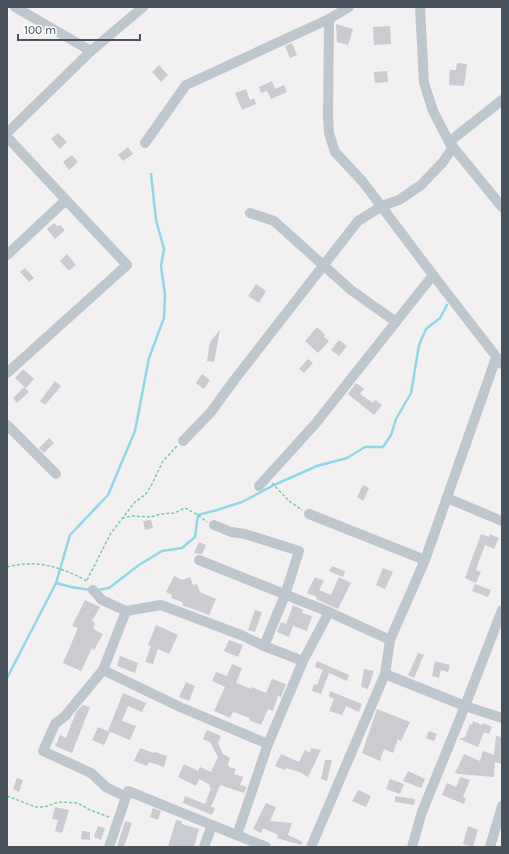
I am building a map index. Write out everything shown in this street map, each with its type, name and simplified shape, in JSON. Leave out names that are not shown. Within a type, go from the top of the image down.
[{"type":"street","points":[[15,7],[91,51]]},
{"type":"street","points":[[7,133],[91,51],[143,7]]},
{"type":"street","points":[[145,143],[186,85],[329,19],[349,7]]},
{"type":"street","points":[[420,7],[424,83],[433,111],[451,144],[502,207]]},
{"type":"street","points":[[311,847],[385,674],[390,640],[425,560],[499,361],[382,206],[363,182],[335,152],[329,133],[329,19]]},
{"type":"street","points":[[183,441],[211,412],[358,221],[382,206],[398,200],[421,185],[443,162],[451,144],[502,100]]},
{"type":"street","points":[[7,138],[127,265],[7,373]]},
{"type":"street","points":[[7,255],[66,200]]},
{"type":"street","points":[[250,213],[274,221],[351,290],[396,322]]},
{"type":"street","points":[[259,486],[316,422],[433,275]]},
{"type":"street","points":[[7,425],[56,474]]},
{"type":"street","points":[[447,498],[502,521]]},
{"type":"street","points":[[309,514],[425,560]]},
{"type":"street","points":[[214,525],[231,532],[245,534],[300,551],[285,595],[264,646]]},
{"type":"street","points":[[199,560],[329,612],[390,640]]},
{"type":"street","points":[[93,590],[102,600],[126,611],[161,605],[241,635],[264,646],[303,661]]},
{"type":"street","points":[[412,847],[422,812],[502,610]]},
{"type":"street","points":[[126,611],[103,670],[65,716],[55,724],[43,751],[91,774],[106,787],[126,797]]},
{"type":"street","points":[[237,835],[268,744],[303,661],[329,612]]},
{"type":"street","points":[[103,670],[180,707],[268,744]]},
{"type":"street","points":[[385,674],[465,706],[502,718]]},
{"type":"street","points":[[109,847],[128,791],[266,847]]},
{"type":"street","points":[[490,847],[502,806]]},
{"type":"street","points":[[204,847],[212,825]]},
{"type":"path","points":[[7,566],[39,563],[68,571],[87,580],[111,533],[134,502],[145,495],[152,486],[163,461],[183,441]]},
{"type":"path","points":[[266,477],[289,501],[309,514]]},
{"type":"path","points":[[122,518],[133,516],[151,517],[160,514],[174,513],[185,508],[214,525]]},
{"type":"path","points":[[7,796],[36,807],[44,807],[60,802],[78,803],[90,810],[118,819]]},
{"type":"building","points":[[336,24],[353,29],[348,45],[337,42]]},
{"type":"building","points":[[390,26],[391,44],[374,45],[373,27]]},
{"type":"building","points":[[292,43],[297,55],[290,58],[285,46]]},
{"type":"building","points":[[457,63],[467,64],[464,86],[449,85],[450,70],[456,70]]},
{"type":"building","points":[[159,65],[168,75],[161,82],[152,72]]},
{"type":"building","points":[[387,71],[388,82],[375,83],[374,72]]},
{"type":"building","points":[[272,81],[275,89],[284,85],[287,92],[271,99],[267,91],[261,93],[259,87]]},
{"type":"building","points":[[246,89],[250,100],[254,98],[256,104],[242,110],[235,93]]},
{"type":"building","points":[[58,133],[67,142],[60,149],[51,139]]},
{"type":"building","points":[[128,147],[133,154],[123,161],[118,155]]},
{"type":"building","points":[[72,155],[78,162],[69,170],[63,162]]},
{"type":"building","points":[[54,223],[57,226],[60,225],[65,230],[55,239],[47,229]]},
{"type":"building","points":[[67,254],[76,265],[69,271],[60,261]]},
{"type":"building","points":[[25,268],[34,278],[29,282],[20,272]]},
{"type":"building","points":[[256,284],[266,291],[259,303],[248,296]]},
{"type":"building","points":[[317,327],[329,341],[318,353],[305,341]]},
{"type":"building","points":[[220,330],[214,362],[207,361],[210,342]]},
{"type":"building","points":[[339,340],[347,346],[339,356],[331,350]]},
{"type":"building","points":[[308,359],[313,363],[304,373],[299,369]]},
{"type":"building","points":[[23,369],[34,379],[26,388],[15,378]]},
{"type":"building","points":[[202,374],[210,380],[204,389],[196,383]]},
{"type":"building","points":[[55,381],[61,386],[45,405],[40,401]]},
{"type":"building","points":[[356,383],[364,389],[360,394],[373,403],[375,400],[382,405],[374,415],[348,394]]},
{"type":"building","points":[[24,387],[29,392],[17,403],[13,398]]},
{"type":"building","points":[[49,438],[54,443],[44,453],[39,448]]},
{"type":"building","points":[[363,485],[369,488],[363,501],[357,497]]},
{"type":"building","points":[[151,520],[153,528],[145,530],[143,521]]},
{"type":"building","points":[[481,534],[489,537],[490,534],[499,538],[494,549],[485,545],[476,570],[481,572],[476,583],[465,578]]},
{"type":"building","points":[[199,542],[206,545],[202,554],[194,553]]},
{"type":"building","points":[[332,566],[345,571],[343,577],[329,571]]},
{"type":"building","points":[[383,568],[393,572],[385,589],[376,585]]},
{"type":"building","points":[[174,576],[182,580],[190,577],[193,585],[197,584],[200,592],[216,599],[209,615],[183,606],[182,602],[171,598],[172,595],[166,592]]},
{"type":"building","points":[[315,577],[324,581],[319,590],[331,595],[339,577],[351,583],[338,609],[316,599],[317,597],[307,593]]},
{"type":"building","points":[[475,584],[491,590],[488,597],[472,591]]},
{"type":"building","points":[[85,600],[100,607],[92,621],[95,622],[93,629],[103,634],[94,650],[92,648],[81,671],[63,663],[78,628],[72,626]]},
{"type":"building","points":[[293,605],[303,610],[302,613],[312,616],[307,631],[293,626],[289,637],[277,632],[281,622],[286,624]]},
{"type":"building","points":[[255,610],[262,612],[255,632],[248,630]]},
{"type":"building","points":[[156,625],[178,635],[169,654],[158,649],[153,664],[145,662],[151,646],[148,645]]},
{"type":"building","points":[[229,640],[243,645],[238,657],[224,651]]},
{"type":"building","points":[[418,653],[424,655],[414,678],[408,675]]},
{"type":"building","points":[[120,656],[138,663],[135,673],[117,666]]},
{"type":"building","points":[[317,661],[349,675],[347,681],[329,673],[321,694],[312,691],[314,684],[317,685],[323,670],[315,667]]},
{"type":"building","points":[[435,661],[450,665],[448,672],[441,670],[439,678],[432,676]]},
{"type":"building","points":[[232,664],[242,668],[236,683],[251,689],[252,687],[266,693],[272,679],[286,684],[281,697],[278,696],[273,711],[268,709],[261,725],[249,720],[250,718],[233,712],[230,718],[214,711],[225,687],[212,681],[216,672],[227,676]]},
{"type":"building","points":[[364,669],[374,671],[368,689],[361,687]]},
{"type":"building","points":[[186,682],[195,686],[189,701],[179,697]]},
{"type":"building","points":[[330,691],[362,704],[359,712],[346,706],[342,715],[329,711],[334,699],[329,697]]},
{"type":"building","points":[[123,693],[146,703],[142,712],[128,706],[122,721],[136,726],[130,740],[108,731]]},
{"type":"building","points":[[83,705],[90,707],[72,753],[55,746],[60,735],[66,738],[76,712]]},
{"type":"building","points":[[377,709],[410,722],[401,741],[398,739],[393,753],[384,749],[380,761],[362,753]]},
{"type":"building","points":[[473,721],[492,727],[489,734],[484,732],[478,747],[459,739],[465,737],[470,724],[472,725]]},
{"type":"building","points":[[98,727],[110,732],[104,745],[92,740]]},
{"type":"building","points":[[207,730],[221,736],[218,743],[223,754],[230,758],[228,764],[229,767],[236,769],[234,774],[243,777],[240,785],[247,787],[244,793],[220,785],[211,807],[215,808],[212,815],[183,803],[185,796],[205,804],[211,788],[209,787],[210,785],[199,779],[196,786],[178,777],[184,764],[198,771],[200,767],[211,772],[218,757],[210,742],[203,739]]},
{"type":"building","points":[[429,731],[437,734],[434,741],[426,738]]},
{"type":"building","points":[[496,736],[502,737],[502,764],[495,762],[494,777],[455,773],[464,754],[480,761],[483,751],[494,755]]},
{"type":"building","points":[[140,748],[167,756],[164,767],[149,762],[147,766],[134,761]]},
{"type":"building","points":[[311,748],[321,750],[308,777],[299,772],[286,768],[285,770],[275,766],[281,754],[299,762],[305,750],[310,753]]},
{"type":"building","points":[[325,760],[332,760],[327,781],[321,779]]},
{"type":"building","points":[[408,771],[425,779],[421,788],[403,781]]},
{"type":"building","points":[[460,777],[470,780],[463,797],[466,798],[464,804],[442,795],[447,783],[456,787]]},
{"type":"building","points":[[17,778],[23,780],[19,792],[13,789]]},
{"type":"building","points":[[390,779],[404,784],[400,794],[386,789]]},
{"type":"building","points":[[358,790],[371,796],[366,807],[352,801]]},
{"type":"building","points":[[395,796],[415,799],[414,805],[395,802]]},
{"type":"building","points":[[266,803],[276,807],[270,821],[292,823],[288,835],[303,842],[301,845],[277,838],[278,835],[263,828],[261,833],[253,829]]},
{"type":"building","points":[[55,807],[69,810],[62,833],[55,831],[58,820],[52,819]]},
{"type":"building","points":[[153,808],[161,811],[158,820],[150,817]]},
{"type":"building","points":[[176,820],[182,821],[182,824],[199,829],[194,847],[168,847]]},
{"type":"building","points":[[125,821],[132,823],[124,847],[117,847]]},
{"type":"building","points":[[98,826],[105,828],[101,840],[94,837]]},
{"type":"building","points":[[468,826],[478,830],[473,847],[463,844]]},
{"type":"building","points":[[82,831],[90,832],[90,840],[81,839]]},
{"type":"waterway","points":[[7,678],[56,583],[70,535],[108,495],[135,431],[149,358],[164,318],[165,295],[161,266],[164,249],[156,220],[151,174]]},
{"type":"waterway","points":[[98,590],[109,588],[139,565],[162,551],[182,548],[195,537],[198,515],[242,502],[274,485],[317,466],[347,458],[365,447],[383,447],[391,435],[396,419],[411,393],[419,345],[426,329],[440,318],[447,305]]},
{"type":"waterway","points":[[56,583],[91,590]]}]
